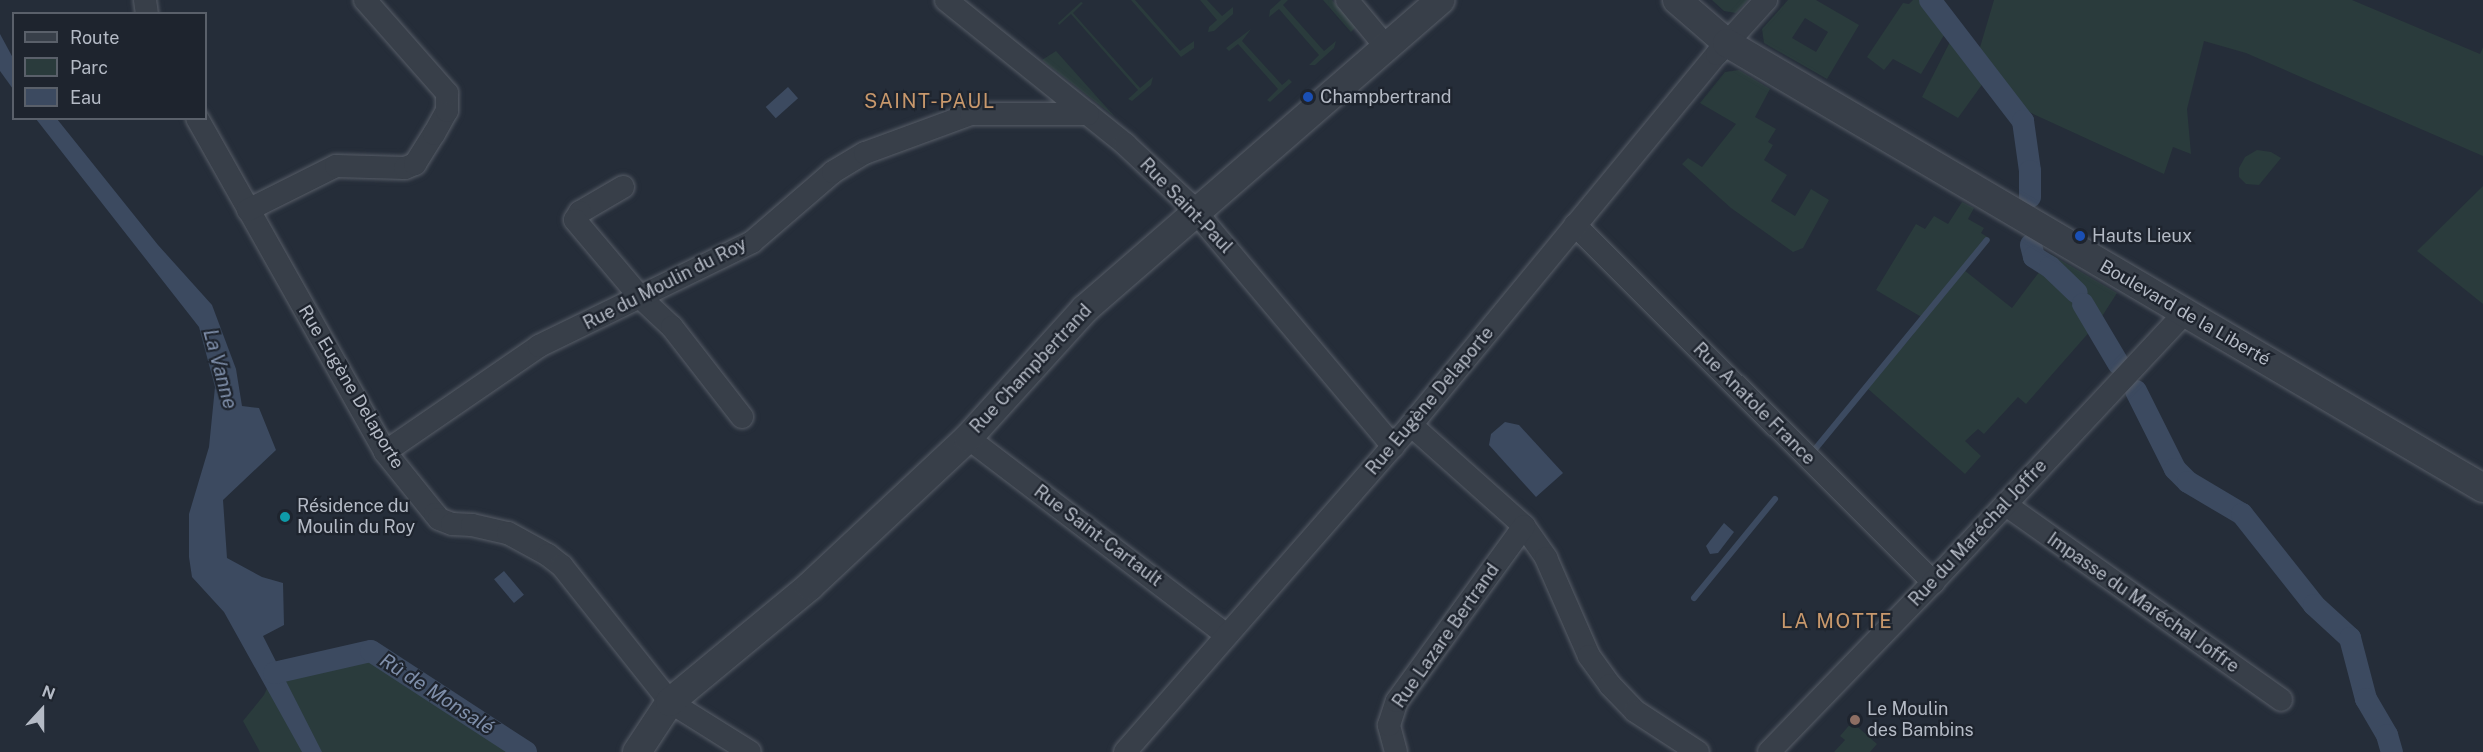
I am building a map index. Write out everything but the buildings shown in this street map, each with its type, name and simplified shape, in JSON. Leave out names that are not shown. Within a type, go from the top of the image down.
[{"type":"street","points":[[248,210],[336,166],[405,168],[415,164],[439,126],[448,105],[444,89],[365,0]]},
{"type":"street","name":"Rue Saint-Paul","points":[[946,0],[1088,114],[1197,212],[1393,446]]},
{"type":"street","points":[[1347,0],[1387,48]]},
{"type":"street","name":"Rue Champbertrand","points":[[637,752],[670,702],[810,586],[968,438],[1085,309],[1441,0]]},
{"type":"street","name":"Boulevard de la Liberté","points":[[1677,0],[1727,43],[2483,488]]},
{"type":"street","name":"Rue Eugène Delaporte","points":[[1125,752],[1411,426],[1575,225],[1727,43],[1766,0]]},
{"type":"street","name":"Rue du Moulin du Roy","points":[[385,452],[539,346],[752,242],[833,172],[865,153],[971,114],[1088,114]]},
{"type":"street","name":"Rue Eugène Delaporte","points":[[199,120],[385,452],[439,519],[508,533],[562,566],[670,702],[750,752]]},
{"type":"street","name":"Rue du Moulin du Roy","points":[[623,187],[580,212],[575,220],[641,298],[672,327],[742,417]]},
{"type":"street","name":"Rue Anatole France","points":[[1575,225],[1933,582]]},
{"type":"street","name":"Rue du Maréchal Joffre","points":[[1769,752],[2006,505],[2185,313]]},
{"type":"street","points":[[1411,426],[1524,526],[1546,558],[1570,618],[1598,671],[1635,711],[1698,752]]},
{"type":"street","name":"Rue Saint-Cartault","points":[[968,438],[1227,635]]},
{"type":"street","name":"Impasse du Maréchal Joffre","points":[[2006,505],[2281,700]]},
{"type":"street","name":"Rue Lazare Bertrand","points":[[1396,752],[1389,725],[1397,701],[1524,526]]},
{"type":"green space","points":[[1131,0],[1135,0],[1180,51],[1194,41],[1194,48],[1181,57]]},
{"type":"green space","points":[[1200,0],[1207,0],[1222,16],[1233,7],[1233,14],[1214,31],[1208,32],[1209,27],[1217,20]]},
{"type":"green space","points":[[1281,0],[1288,0],[1283,5],[1324,51],[1336,41],[1334,48],[1315,65],[1309,65],[1319,55],[1279,9],[1269,17],[1270,10]]},
{"type":"green space","points":[[1323,0],[1332,0],[1356,27],[1351,32]]},
{"type":"green space","points":[[1712,0],[1748,0],[1736,13],[1724,11]]},
{"type":"green space","points":[[1788,0],[1816,0],[1859,25],[1827,79],[1764,43],[1762,29]],"holes":[[[1805,18],[1828,32],[1816,52],[1792,38]]]},
{"type":"green space","points":[[1913,0],[1920,0],[1947,30],[1921,74],[1893,59],[1884,70],[1867,57],[1903,3],[1909,4]]},
{"type":"green space","points":[[1994,0],[2352,0],[2480,54],[2483,47],[2483,156],[2246,53],[2204,41],[2187,109],[2191,154],[2173,147],[2164,174],[2018,107],[1978,54]]},
{"type":"green space","points":[[1081,2],[1083,3],[1073,13],[1140,88],[1153,77],[1151,85],[1132,101],[1128,99],[1138,90],[1071,14],[1059,25],[1058,23]]},
{"type":"green space","points":[[1251,29],[1242,41],[1282,85],[1289,79],[1292,82],[1270,102],[1267,100],[1278,89],[1238,44],[1229,51],[1226,48]]},
{"type":"green space","points":[[1953,36],[1986,79],[1958,118],[1922,97]]},
{"type":"green space","points":[[1056,51],[1115,117],[1042,60]]},
{"type":"green space","points":[[1739,70],[1770,89],[1755,117],[1776,129],[1768,142],[1773,145],[1764,160],[1787,175],[1771,201],[1795,216],[1811,189],[1829,200],[1803,248],[1793,252],[1731,208],[1682,164],[1688,158],[1702,167],[1736,124],[1700,103],[1725,72]]},
{"type":"green space","points":[[2257,150],[2271,152],[2281,158],[2259,185],[2246,184],[2239,177],[2239,168],[2245,157]]},
{"type":"green space","points":[[2483,186],[2483,304],[2417,251]]},
{"type":"green space","points":[[1962,202],[1974,208],[1968,219],[1984,228],[1981,233],[1989,238],[1964,270],[2012,308],[2052,255],[2117,293],[2099,321],[2026,404],[2018,397],[1984,434],[1978,429],[1965,441],[1981,456],[1965,474],[1867,388],[1912,336],[1923,318],[1876,290],[1916,224],[1925,229],[1934,216],[1948,224]]},
{"type":"green space","points":[[371,657],[511,752],[260,752],[243,721],[264,695],[280,660]]},
{"type":"green space","points":[[1852,722],[1877,744],[1870,752],[1834,752],[1845,740],[1840,736]]},
{"type":"water","points":[[0,34],[12,56],[12,88],[0,71]]},
{"type":"water","points":[[788,87],[798,98],[776,118],[766,107]]},
{"type":"water","name":"La Vanne","points":[[37,120],[58,120],[158,245],[212,305],[236,369],[242,406],[259,408],[276,450],[223,500],[227,558],[262,577],[283,583],[284,625],[263,636],[322,752],[302,752],[224,612],[192,577],[189,557],[189,514],[209,447],[215,387],[199,327]]},
{"type":"water","points":[[1505,422],[1519,425],[1563,473],[1536,497],[1489,445],[1491,434]]},
{"type":"water","points":[[1724,523],[1734,532],[1718,553],[1710,554],[1706,546]]},
{"type":"water","points":[[504,571],[524,595],[514,603],[494,579]]},
{"type":"waterway","points":[[1930,0],[2023,121],[2030,171],[2030,197]]},
{"type":"waterway","points":[[1816,448],[1987,240]]},
{"type":"waterway","points":[[2031,245],[2034,257],[2050,267],[2077,293]]},
{"type":"waterway","points":[[2083,304],[2118,363]]},
{"type":"waterway","points":[[2136,391],[2175,469],[2188,482],[2242,514],[2314,605],[2350,638],[2366,699],[2387,735],[2392,752]]},
{"type":"waterway","points":[[1694,598],[1775,499]]},
{"type":"waterway","name":"Rû de Monsalé","points":[[274,673],[371,651],[526,752]]},
{"type":"place","name":"Champbertrand","points":[[1308,97]]},
{"type":"place","name":"Hauts Lieux","points":[[2080,236]]},
{"type":"place","name":"Résidence du Moulin du Roy","points":[[285,517]]},
{"type":"place","name":"Le Moulin des Bambins","points":[[1855,720]]},
{"type":"district","name":"SAINT-PAUL","points":[[930,101]]},
{"type":"district","name":"LA MOTTE","points":[[1837,621]]}]
